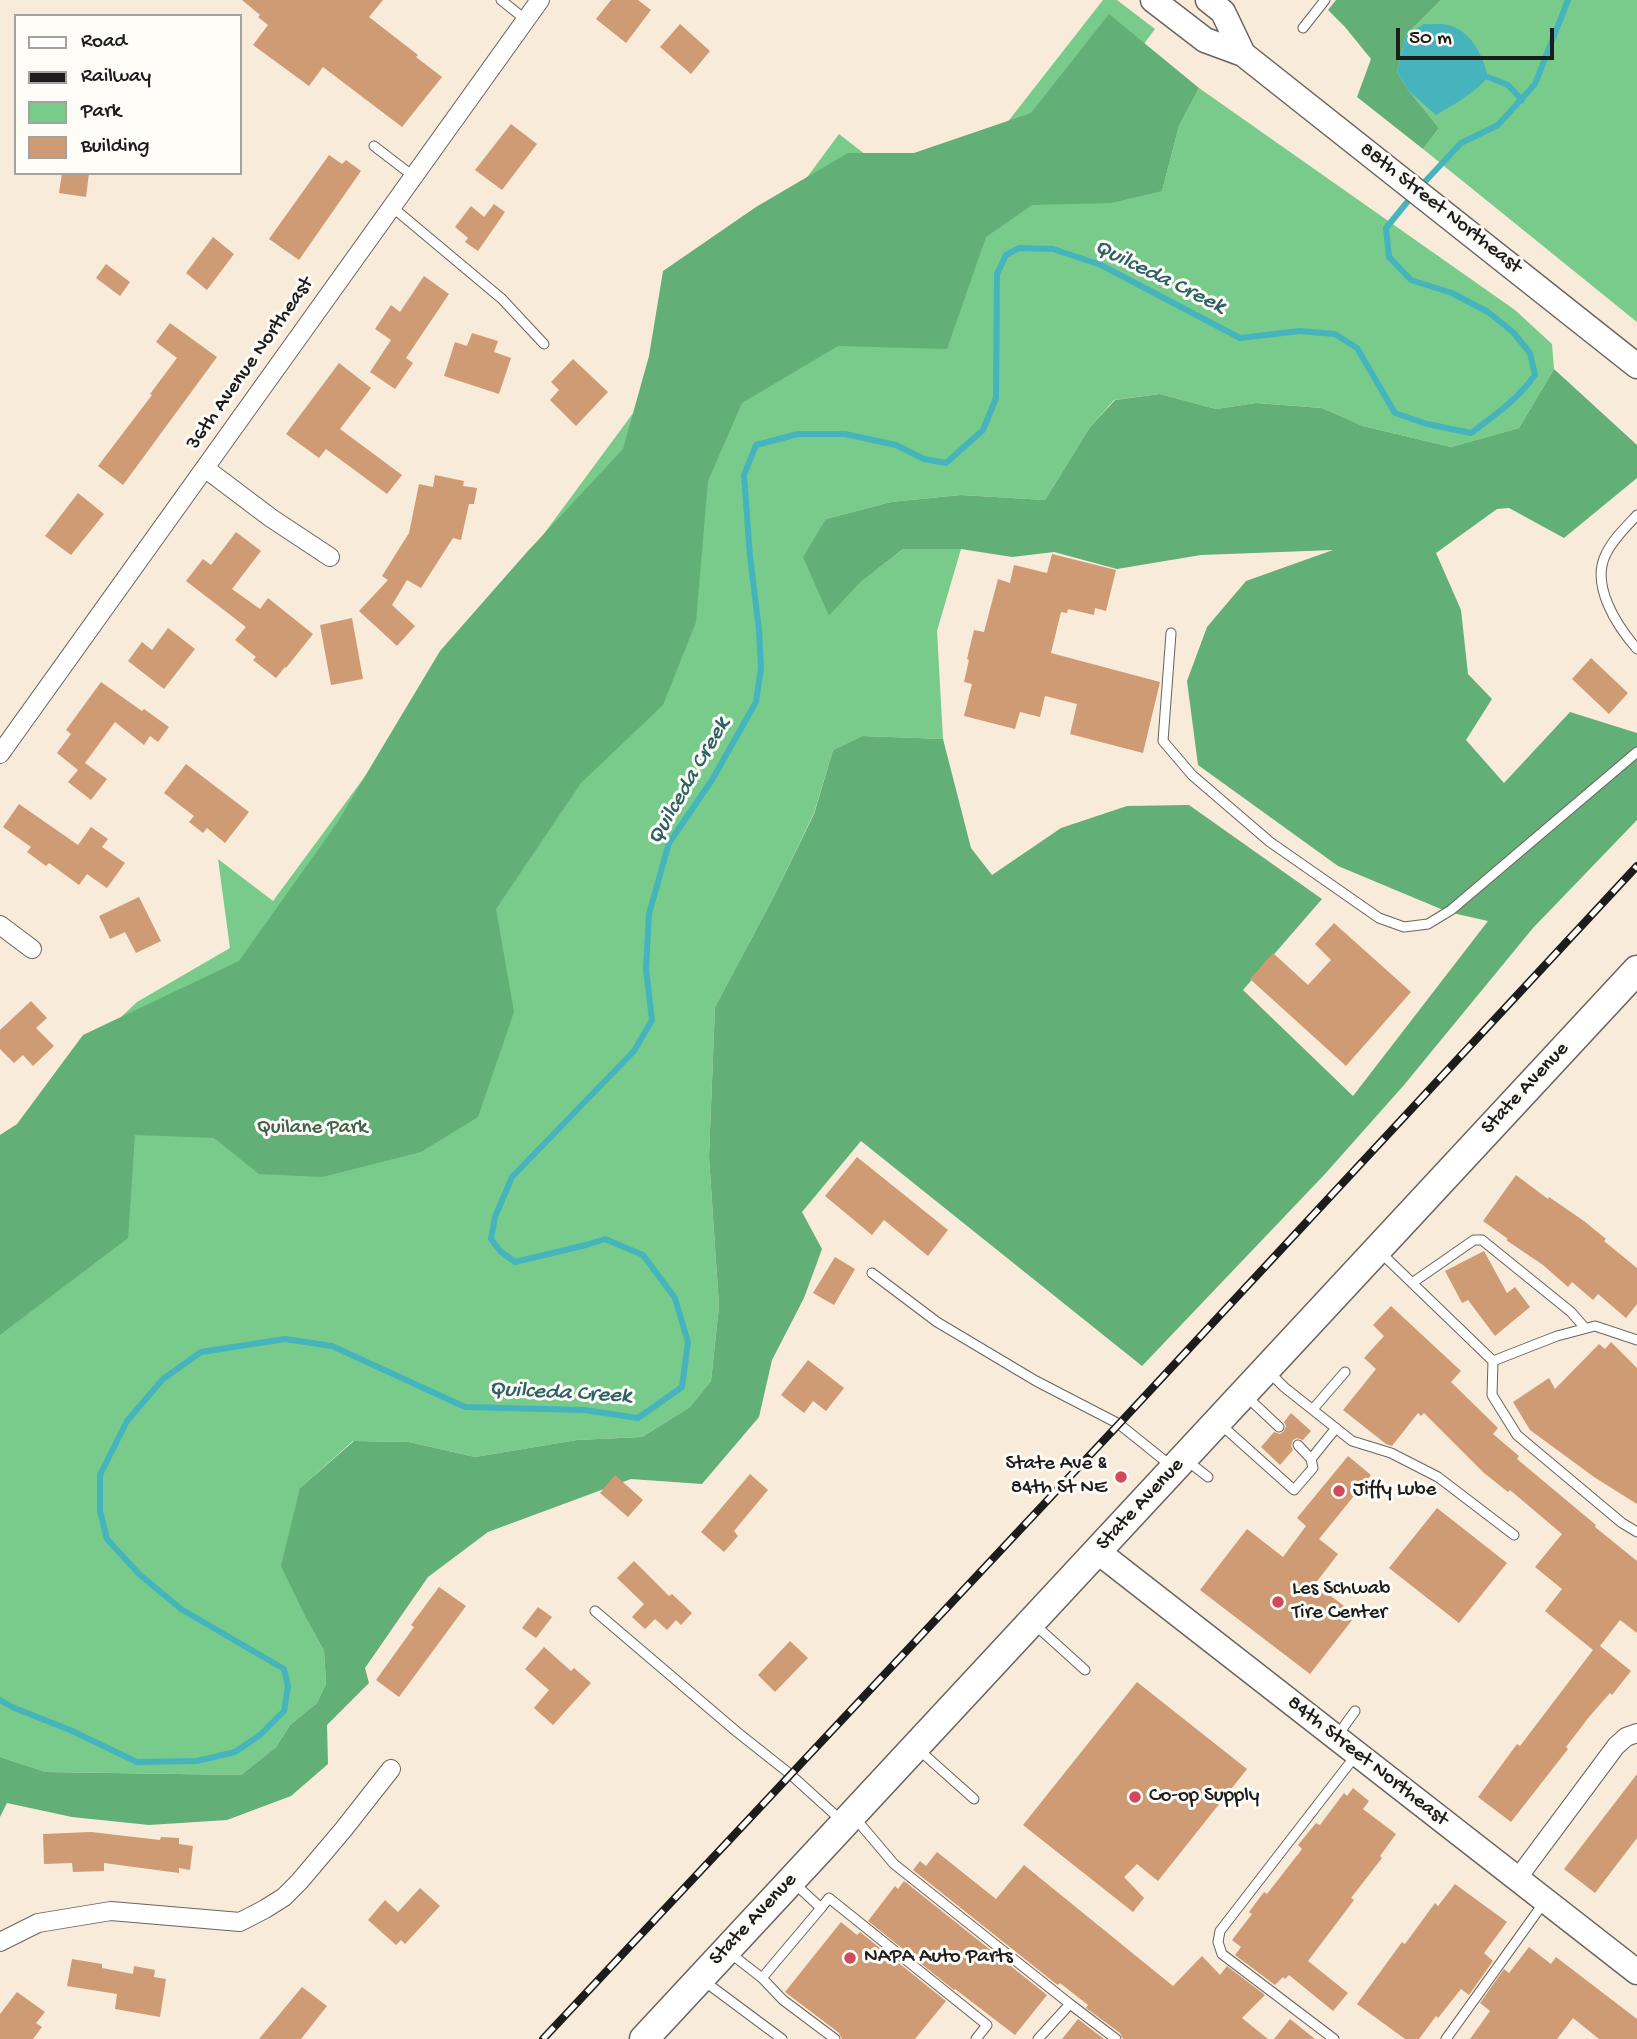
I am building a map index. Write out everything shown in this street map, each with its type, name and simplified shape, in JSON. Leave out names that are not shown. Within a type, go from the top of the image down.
[{"type":"main road","name":"State Avenue","points":[[650,2037],[700,1978],[1637,970]]},
{"type":"street","name":"36th Avenue Northeast","points":[[0,754],[540,0]]},
{"type":"street","name":"88th Street Northeast","points":[[1153,0],[1205,40],[1243,54],[1637,366]]},
{"type":"street","name":"88th Street Northeast","points":[[1208,0],[1223,12],[1243,54]]},
{"type":"street","points":[[206,469],[271,518],[330,556]]},
{"type":"street","points":[[0,925],[32,949]]},
{"type":"street","name":"84th Street Northeast","points":[[1097,1551],[1637,1972]]},
{"type":"street","points":[[1517,1878],[1616,1746],[1626,1737],[1637,1733]]},
{"type":"street","points":[[0,1942],[38,1923],[111,1911],[240,1922],[284,1897],[299,1882],[391,1769]]},
{"type":"lane","points":[[501,0],[526,20]]},
{"type":"lane","points":[[1303,29],[1325,0]]},
{"type":"lane","points":[[374,146],[413,176]]},
{"type":"lane","points":[[391,206],[502,299],[544,344]]},
{"type":"lane","points":[[1637,515],[1615,539],[1605,556],[1602,570],[1603,589],[1613,614],[1637,649]]},
{"type":"lane","points":[[1171,633],[1163,741],[1192,775],[1270,842],[1379,918],[1404,927],[1428,924],[1451,910],[1637,752]]},
{"type":"lane","points":[[1412,1283],[1474,1240],[1482,1240],[1571,1312],[1585,1328]]},
{"type":"lane","points":[[1377,1250],[1493,1361],[1492,1395],[1517,1434],[1622,1523],[1637,1532]]},
{"type":"lane","points":[[872,1273],[937,1322],[1035,1381],[1119,1424],[1179,1463],[1208,1477]]},
{"type":"lane","points":[[1493,1361],[1557,1336],[1595,1326],[1637,1340]]},
{"type":"lane","points":[[1266,1369],[1284,1387],[1352,1441],[1391,1453],[1438,1477],[1514,1535]]},
{"type":"lane","points":[[1313,1409],[1345,1372]]},
{"type":"lane","points":[[1244,1393],[1279,1427]]},
{"type":"lane","points":[[1218,1422],[1294,1490],[1312,1468],[1311,1459],[1298,1445]]},
{"type":"lane","points":[[1311,1459],[1336,1428]]},
{"type":"lane","points":[[596,1611],[737,1732],[848,1819],[894,1864],[1116,2039]]},
{"type":"lane","points":[[1031,1622],[1085,1670]]},
{"type":"lane","points":[[1336,1737],[1355,1711]]},
{"type":"lane","points":[[915,1747],[974,1799]]},
{"type":"lane","points":[[1334,2039],[1222,1954],[1218,1942],[1220,1931],[1357,1754]]},
{"type":"lane","points":[[792,1880],[821,1908]]},
{"type":"lane","points":[[762,1978],[829,1898],[987,2025],[976,2039]]},
{"type":"lane","points":[[1446,2039],[1545,1901]]},
{"type":"lane","points":[[726,1950],[762,1978],[783,2000],[835,2039]]},
{"type":"lane","points":[[700,1978],[782,2039]]},
{"type":"lane","points":[[1038,2039],[1070,2004]]},
{"type":"green space","name":"Quilane Park","points":[[1103,0],[1117,0],[1155,29],[1064,152],[1162,191],[1179,126],[1199,88],[1515,310],[1552,344],[1554,369],[1519,428],[1451,447],[1363,426],[1322,408],[1256,403],[1216,409],[1160,394],[1114,400],[1090,427],[1045,500],[961,495],[891,502],[826,519],[829,616],[861,582],[903,549],[961,549],[937,631],[943,739],[862,736],[833,750],[814,813],[772,900],[715,1007],[709,1157],[719,1306],[711,1381],[690,1407],[642,1437],[577,1440],[475,1457],[409,1442],[353,1441],[300,1488],[307,1620],[324,1651],[326,1684],[317,1703],[290,1725],[276,1747],[241,1775],[46,1772],[0,1757],[0,1184],[85,1051],[137,1002],[230,948],[218,859],[273,901],[839,134],[938,211]]},
{"type":"green space","points":[[1336,0],[1441,0],[1406,35],[1397,72],[1439,128],[1423,149],[1357,97],[1371,59],[1328,10]]},
{"type":"green space","points":[[1441,0],[1637,0],[1637,322],[1423,149],[1439,128],[1397,72],[1406,35]]},
{"type":"green space","points":[[1109,14],[1199,88],[1179,126],[1162,191],[1111,203],[1032,205],[986,237],[947,349],[838,346],[742,403],[708,481],[696,622],[663,705],[581,783],[496,909],[514,1012],[478,1117],[421,1152],[322,1177],[259,1174],[214,1138],[135,1135],[128,1238],[0,1335],[0,1135],[17,1124],[83,1035],[239,961],[337,823],[440,651],[623,449],[649,356],[663,271],[756,207],[848,153],[914,153],[1031,113]]},
{"type":"green space","points":[[1554,369],[1637,445],[1637,478],[1564,538],[1509,508],[1497,509],[1436,553],[1461,610],[1468,674],[1492,699],[1466,740],[1504,783],[1570,712],[1637,733],[1637,820],[1533,928],[1404,1085],[1325,1174],[1142,1366],[861,1141],[802,1212],[822,1249],[804,1298],[772,1360],[759,1417],[702,1484],[631,1479],[488,1532],[428,1577],[365,1668],[369,1683],[327,1725],[328,1764],[291,1796],[227,1820],[149,1825],[72,1817],[7,1803],[0,1817],[0,1757],[46,1772],[241,1775],[276,1747],[290,1725],[317,1703],[326,1684],[324,1651],[281,1566],[300,1488],[354,1441],[409,1442],[475,1457],[577,1440],[642,1437],[690,1407],[711,1381],[719,1306],[709,1157],[715,1007],[814,814],[833,750],[862,736],[943,739],[971,848],[992,875],[1061,828],[1127,806],[1189,805],[1322,899],[1243,990],[1353,1096],[1488,921],[1448,912],[1338,866],[1198,765],[1187,681],[1207,627],[1246,581],[1333,550],[1201,555],[1117,569],[1054,552],[1012,557],[961,549],[903,549],[861,582],[829,616],[803,557],[826,519],[891,502],[961,495],[1045,500],[1090,427],[1115,400],[1160,394],[1216,409],[1256,403],[1322,408],[1363,426],[1451,447],[1519,428]]},
{"type":"water","points":[[1424,24],[1448,25],[1464,33],[1475,45],[1488,77],[1470,94],[1436,115],[1410,92],[1397,72],[1406,35]]},
{"type":"building","points":[[242,0],[383,0],[369,17],[442,77],[402,127],[323,67],[309,86],[253,45],[268,25]]},
{"type":"building","points":[[611,0],[638,0],[651,10],[626,43],[596,19]]},
{"type":"building","points":[[680,24],[710,51],[691,74],[660,47]]},
{"type":"building","points":[[511,124],[537,144],[502,190],[475,170]]},
{"type":"building","points":[[329,155],[342,164],[346,160],[361,171],[299,260],[269,239]]},
{"type":"building","points":[[62,175],[89,175],[86,197],[59,193]]},
{"type":"building","points":[[494,204],[505,212],[478,251],[465,242],[468,238],[455,227],[471,206],[484,217]]},
{"type":"building","points":[[213,237],[234,254],[207,290],[186,273]]},
{"type":"building","points":[[106,264],[130,282],[120,296],[96,278]]},
{"type":"building","points":[[424,276],[449,294],[406,358],[413,363],[395,389],[370,372],[391,340],[375,329],[391,305],[400,312]]},
{"type":"building","points":[[170,323],[217,357],[123,485],[98,466],[177,358],[156,342]]},
{"type":"building","points":[[472,333],[498,341],[494,352],[511,358],[499,394],[444,376],[455,342],[467,346]]},
{"type":"building","points":[[573,359],[608,392],[576,426],[550,400],[559,390],[551,382]]},
{"type":"building","points":[[339,363],[371,388],[340,429],[402,475],[387,494],[326,449],[319,458],[286,434]]},
{"type":"building","points":[[435,475],[464,481],[463,486],[477,488],[474,504],[469,504],[461,540],[453,538],[421,588],[407,580],[392,605],[415,626],[397,646],[359,611],[388,580],[382,576],[409,533],[419,484],[433,487]]},
{"type":"building","points":[[78,493],[104,514],[71,555],[45,536]]},
{"type":"building","points":[[236,532],[261,551],[232,589],[260,609],[268,598],[313,634],[276,678],[253,660],[256,657],[235,640],[246,627],[186,581],[203,559],[211,565]]},
{"type":"building","points":[[1052,554],[1116,570],[1106,611],[1095,608],[1094,615],[1068,609],[1067,613],[1061,612],[1051,653],[1160,682],[1143,753],[1070,734],[1077,704],[1045,696],[1040,717],[1020,712],[1015,729],[964,716],[972,684],[964,682],[974,630],[984,632],[998,579],[1010,583],[1014,565],[1047,573]]},
{"type":"building","points":[[352,618],[363,679],[331,685],[320,625]]},
{"type":"building","points":[[168,628],[195,649],[164,689],[128,661],[142,642],[152,650]]},
{"type":"building","points":[[1591,658],[1628,693],[1609,714],[1572,679]]},
{"type":"building","points":[[101,682],[169,727],[158,742],[150,736],[144,745],[115,722],[85,763],[107,779],[91,800],[68,782],[78,770],[57,753],[71,734],[66,730]]},
{"type":"building","points":[[186,764],[249,812],[225,843],[207,828],[203,833],[189,822],[194,816],[164,793]]},
{"type":"building","points":[[19,804],[78,845],[91,827],[108,839],[102,847],[125,863],[107,888],[87,874],[79,885],[49,863],[46,866],[27,852],[31,847],[3,827]]},
{"type":"building","points":[[139,897],[161,941],[136,953],[125,932],[110,939],[99,916]]},
{"type":"building","points":[[1334,923],[1411,992],[1346,1066],[1250,979],[1273,953],[1308,985],[1331,960],[1315,944]]},
{"type":"building","points":[[31,1001],[47,1018],[36,1028],[54,1046],[33,1066],[23,1055],[14,1063],[0,1049],[0,1030]]},
{"type":"building","points":[[857,1157],[948,1230],[928,1256],[884,1220],[872,1235],[825,1196]]},
{"type":"building","points":[[1516,1175],[1584,1221],[1637,1268],[1637,1304],[1626,1318],[1598,1294],[1593,1300],[1572,1282],[1568,1287],[1483,1221]]},
{"type":"building","points":[[1484,1251],[1507,1293],[1515,1287],[1530,1307],[1495,1336],[1468,1300],[1462,1303],[1445,1271]]},
{"type":"building","points":[[835,1257],[855,1269],[834,1305],[813,1293]]},
{"type":"building","points":[[1391,1306],[1461,1371],[1451,1382],[1498,1428],[1493,1434],[1519,1456],[1517,1459],[1637,1561],[1637,1633],[1620,1620],[1600,1646],[1631,1671],[1612,1695],[1610,1693],[1589,1717],[1566,1747],[1568,1749],[1511,1822],[1478,1797],[1593,1650],[1545,1611],[1562,1589],[1535,1567],[1562,1534],[1510,1490],[1508,1492],[1484,1473],[1424,1413],[1421,1416],[1418,1413],[1392,1446],[1343,1410],[1376,1369],[1364,1358],[1384,1336],[1373,1325]]},
{"type":"building","points":[[1611,1342],[1637,1368],[1637,1504],[1594,1477],[1530,1430],[1513,1402],[1549,1378],[1555,1389],[1599,1344],[1605,1349]]},
{"type":"building","points":[[808,1360],[844,1388],[826,1411],[813,1401],[804,1413],[781,1395]]},
{"type":"building","points":[[1291,1413],[1311,1431],[1303,1440],[1293,1440],[1293,1450],[1280,1465],[1261,1447],[1274,1432],[1280,1434],[1284,1431],[1284,1422]]},
{"type":"building","name":"Les Schwab Tire Center","points":[[1348,1456],[1371,1475],[1319,1539],[1338,1554],[1315,1584],[1356,1615],[1310,1674],[1200,1590],[1247,1529],[1283,1557],[1306,1526],[1297,1518]]},
{"type":"building","points":[[750,1474],[768,1490],[734,1531],[738,1536],[724,1552],[701,1532]]},
{"type":"building","points":[[615,1475],[643,1500],[628,1517],[600,1493]]},
{"type":"building","points":[[1437,1508],[1507,1563],[1459,1623],[1389,1568]]},
{"type":"building","points":[[634,1561],[669,1596],[672,1594],[692,1613],[681,1625],[676,1620],[667,1630],[655,1619],[645,1629],[632,1617],[644,1604],[617,1578]]},
{"type":"building","points":[[439,1587],[466,1606],[399,1697],[376,1680]]},
{"type":"building","points":[[538,1607],[552,1617],[536,1638],[522,1628]]},
{"type":"building","points":[[790,1641],[808,1658],[775,1692],[758,1675]]},
{"type":"building","points":[[544,1647],[571,1671],[574,1668],[591,1683],[553,1725],[534,1708],[549,1690],[525,1669]]},
{"type":"building","name":"Co-op Supply","points":[[1137,1682],[1247,1769],[1158,1881],[1137,1864],[1124,1877],[1144,1898],[1133,1912],[1023,1825]]},
{"type":"building","points":[[1637,1774],[1637,1838],[1595,1893],[1564,1869]]},
{"type":"building","points":[[1353,1788],[1369,1801],[1363,1809],[1396,1834],[1380,1856],[1382,1858],[1351,1898],[1354,1900],[1308,1961],[1348,1993],[1333,2011],[1289,1975],[1275,1985],[1235,1955],[1241,1947],[1232,1940],[1252,1914],[1249,1912],[1264,1892],[1267,1894],[1302,1849],[1298,1845],[1316,1823],[1320,1825],[1344,1793],[1347,1796]]},
{"type":"building","points":[[91,1832],[160,1840],[161,1837],[179,1838],[179,1844],[193,1846],[190,1870],[179,1868],[179,1873],[104,1863],[104,1871],[73,1872],[72,1863],[44,1864],[43,1834]]},
{"type":"building","points":[[937,1852],[996,1899],[1024,1865],[1173,1986],[1202,1956],[1220,1975],[1227,1966],[1265,1995],[1242,2018],[1268,2039],[1123,2039],[1120,2033],[1086,2008],[1088,2005],[1060,1983],[1055,1983],[913,1870],[920,1861],[926,1866]]},
{"type":"building","points":[[904,1881],[1047,1995],[1015,2035],[868,1921],[895,1886],[898,1889]]},
{"type":"building","points":[[1455,1884],[1507,1922],[1484,1953],[1493,1961],[1469,1995],[1461,1989],[1419,2039],[1405,2039],[1357,2004],[1402,1942],[1405,1944],[1435,1903],[1438,1906]]},
{"type":"building","points":[[420,1888],[440,1906],[405,1944],[401,1940],[396,1945],[368,1920],[385,1900],[398,1912]]},
{"type":"building","name":"NAPA Auto Parts","points":[[841,1922],[857,1935],[860,1932],[946,2001],[915,2039],[842,2039],[839,2033],[785,1992]]},
{"type":"building","points":[[1529,1947],[1551,1964],[1556,1957],[1637,2019],[1637,2039],[1599,2039],[1573,2018],[1557,2039],[1470,2039],[1490,2011],[1480,2003],[1504,1969],[1509,1973]]},
{"type":"building","points":[[72,1959],[102,1964],[102,1968],[133,1974],[134,1966],[155,1970],[154,1977],[166,1979],[160,2017],[115,2009],[117,1994],[67,1986]]},
{"type":"building","points":[[302,1987],[327,2006],[301,2039],[259,2039]]},
{"type":"building","points":[[17,1992],[45,2012],[36,2023],[42,2027],[33,2039],[0,2039],[0,2014]]},
{"type":"building","points":[[1078,2019],[1104,2039],[1062,2039]]},
{"type":"building","points":[[1290,2019],[1315,2039],[1274,2039]]},
{"type":"waterway","name":"Quilceda Creek","points":[[1420,187],[1461,143],[1498,125],[1535,84],[1568,0]]},
{"type":"waterway","points":[[1488,77],[1508,85],[1522,100]]},
{"type":"waterway","name":"Quilceda Creek","points":[[0,1700],[137,1762],[197,1761],[235,1752],[260,1735],[284,1711],[288,1686],[284,1669],[181,1609],[139,1574],[107,1539],[100,1511],[100,1475],[127,1421],[163,1379],[201,1352],[285,1339],[332,1346],[465,1407],[584,1410],[638,1418],[682,1387],[688,1342],[675,1298],[643,1255],[605,1239],[515,1262],[500,1251],[491,1239],[495,1217],[512,1177],[634,1051],[652,1020],[646,969],[649,914],[669,843],[712,780],[756,702],[761,668],[759,630],[744,475],[756,445],[798,434],[845,434],[896,445],[924,459],[946,463],[983,430],[996,398],[997,274],[1006,255],[1019,248],[1053,249],[1101,265],[1240,338],[1300,331],[1335,334],[1357,348],[1395,413],[1427,424],[1471,433],[1497,414],[1535,375],[1530,353],[1513,332],[1488,312],[1452,293],[1411,280],[1389,257],[1386,228],[1413,195]]},
{"type":"railway","points":[[543,2039],[1637,866]]},
{"type":"place","name":"State Ave & 84th St NE","points":[[1121,1477]]},
{"type":"place","name":"Jiffy Lube","points":[[1339,1491]]},
{"type":"place","name":"Les Schwab Tire Center","points":[[1278,1602]]},
{"type":"place","name":"Co-op Supply","points":[[1135,1797]]},
{"type":"place","name":"NAPA Auto Parts","points":[[850,1958]]}]
